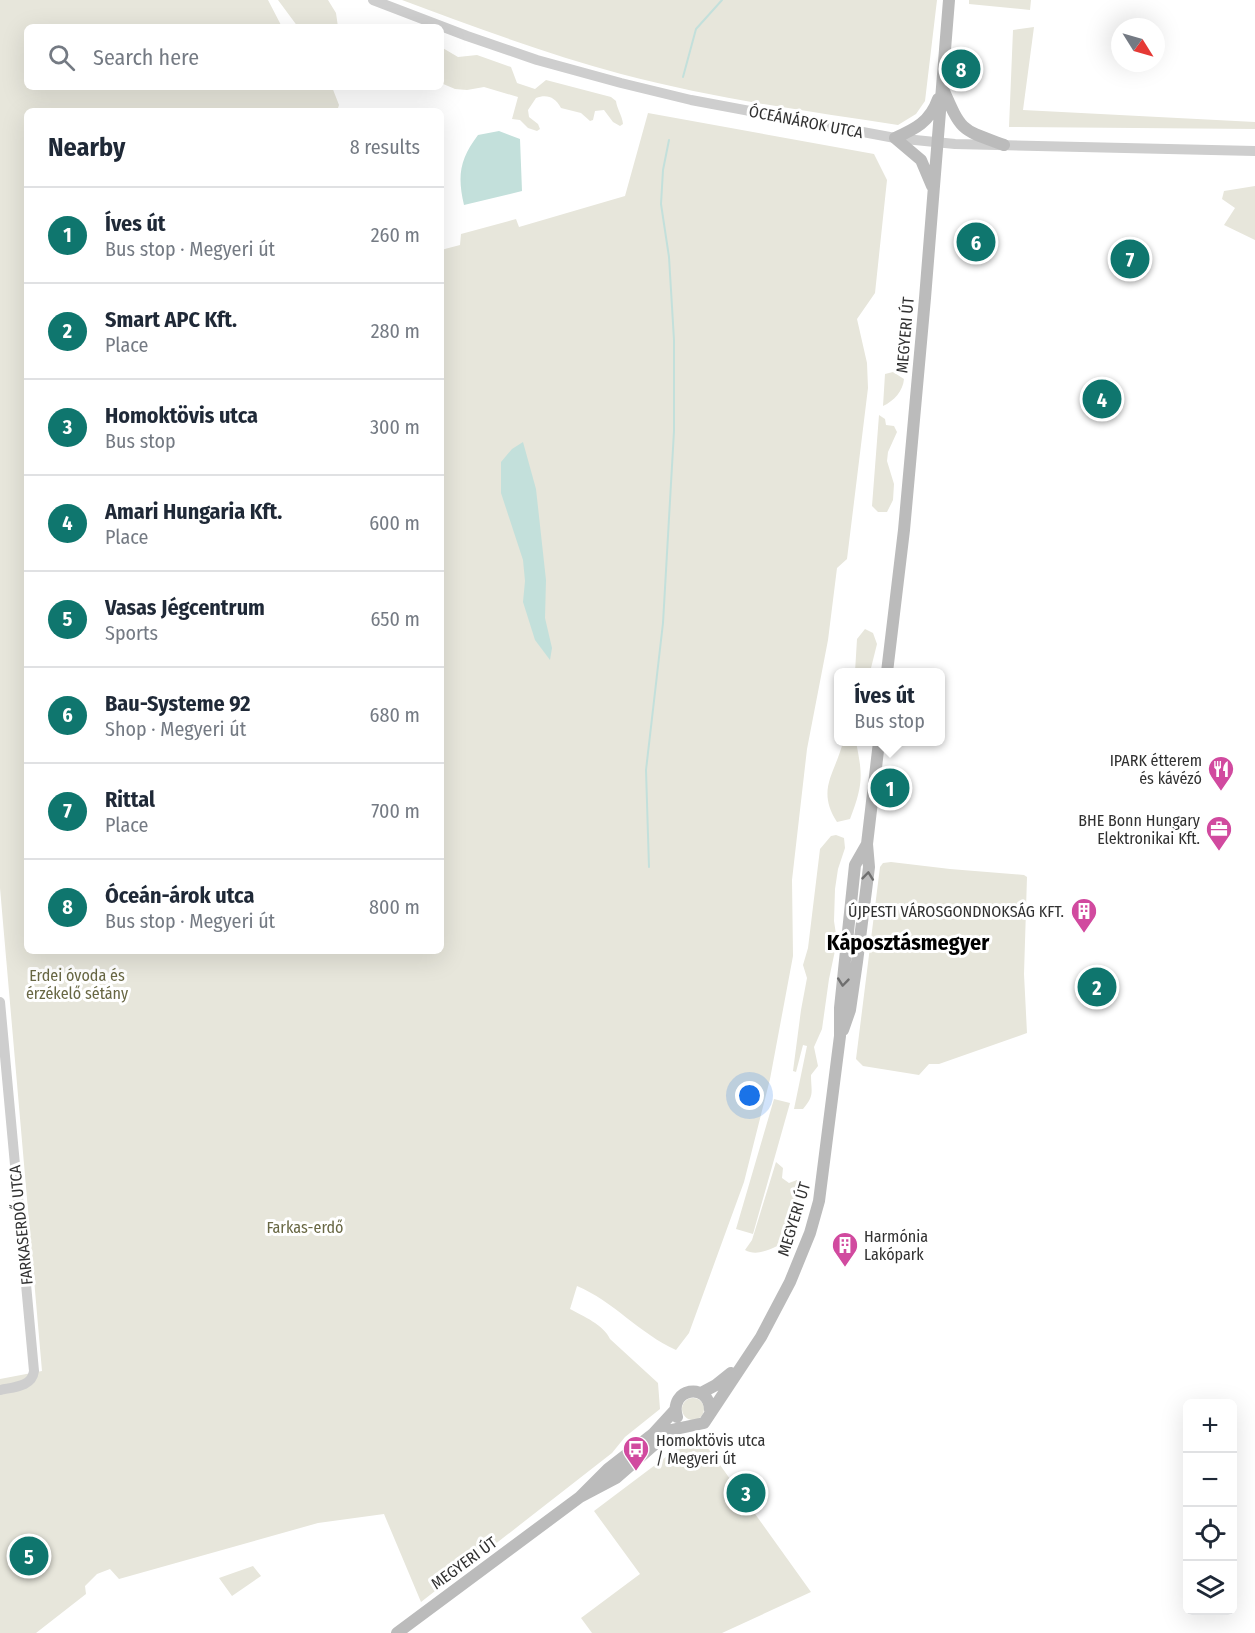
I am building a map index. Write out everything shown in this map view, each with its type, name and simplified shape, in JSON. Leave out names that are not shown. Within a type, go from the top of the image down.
[{"type":"main road","name":"MEGYERI ÚT","points":[[887,668],[904,530],[949,0]]},
{"type":"main road","points":[[933,199],[932,186],[921,160],[894,138],[921,125],[928,119],[942,87]]},
{"type":"main road","points":[[942,87],[961,126],[967,131],[1004,145]]},
{"type":"main road","name":"MEGYERI ÚT","points":[[580,1497],[616,1479],[671,1430],[704,1422],[761,1336],[790,1282],[810,1233],[826,1163],[855,865],[867,844],[878,746]]},
{"type":"main road","name":"MEGYERI ÚT","points":[[397,1633],[580,1497],[608,1469],[653,1434],[675,1410],[678,1398],[685,1393],[693,1391],[700,1393],[716,1385],[743,1363]]},
{"type":"main road","points":[[700,1393],[708,1400],[710,1410]]},
{"type":"main road","points":[[675,1410],[679,1419],[687,1425]]},
{"type":"street","name":"ÓCEÁNÁROK UTCA","points":[[373,0],[436,24]]},
{"type":"street","name":"ÓCEÁNÁROK UTCA","points":[[444,27],[546,62],[611,81],[691,100],[894,138],[937,144],[1255,151]]},
{"type":"street","name":"FARKASERDŐ UTCA","points":[[0,1002],[34,1365],[33,1377],[26,1384],[0,1390]]},
{"type":"green space","name":"Farkas-erdő","points":[[0,0],[268,0],[280,24],[24,24],[24,90],[333,90],[339,105],[338,108],[24,108],[24,954],[444,954],[444,249],[460,245],[461,234],[516,219],[519,227],[625,196],[648,113],[874,154],[887,180],[875,293],[857,319],[867,363],[868,388],[847,559],[837,568],[828,640],[807,749],[792,880],[793,956],[770,1079],[744,1182],[689,1333],[676,1350],[650,1335],[603,1300],[577,1286],[570,1309],[598,1325],[658,1383],[660,1409],[625,1437],[612,1453],[421,1602],[384,1514],[318,1523],[119,1579],[110,1569],[97,1574],[85,1586],[86,1594],[36,1633],[0,1633],[0,1379],[42,1371],[0,888]]},
{"type":"green space","points":[[278,0],[328,0],[336,13],[338,24],[296,24]]},
{"type":"green space","points":[[402,0],[937,0],[925,101],[916,114],[898,125],[793,109],[655,83],[538,49]]},
{"type":"green space","points":[[969,0],[1031,0],[1030,10],[969,4]]},
{"type":"green space","points":[[1034,27],[1023,110],[1255,122],[1255,129],[1009,127],[1013,30]]},
{"type":"green space","points":[[444,49],[458,57],[477,55],[511,67],[517,83],[535,89],[546,80],[611,97],[616,101],[623,124],[620,126],[613,122],[604,110],[595,111],[593,120],[590,121],[581,113],[561,108],[556,101],[544,96],[536,98],[528,110],[529,117],[538,124],[540,129],[537,131],[528,128],[520,120],[512,119],[518,97],[484,87],[467,90],[455,89],[444,84]]},
{"type":"green space","points":[[1255,186],[1255,240],[1224,225],[1235,208],[1222,199],[1224,191]]},
{"type":"green space","points":[[893,372],[904,379],[902,388],[891,401],[883,406],[885,374]]},
{"type":"green space","points":[[879,415],[885,419],[886,425],[894,426],[897,432],[888,452],[887,461],[894,484],[893,500],[887,512],[878,512],[872,506]]},
{"type":"green space","points":[[865,629],[873,633],[877,644],[871,668],[855,668],[857,639]]},
{"type":"green space","points":[[842,746],[857,746],[860,780],[850,819],[837,822],[828,800],[828,791]]},
{"type":"green space","points":[[831,836],[844,838],[845,848],[838,869],[835,889],[834,921],[837,941],[822,1029],[814,1047],[818,1066],[811,1075],[812,1093],[809,1100],[803,1109],[794,1109],[807,1046],[803,1045],[796,1072],[793,1071],[807,978],[803,965],[808,948],[820,849]]},
{"type":"green space","points":[[883,863],[1027,877],[1024,974],[1027,1033],[939,1064],[929,1064],[919,1075],[863,1066],[856,1059],[880,867]]},
{"type":"green space","points":[[774,1099],[790,1103],[753,1234],[736,1229]]},
{"type":"green space","points":[[776,1162],[783,1168],[782,1178],[789,1183],[797,1180],[803,1186],[802,1200],[792,1217],[790,1239],[762,1252],[750,1252],[745,1250],[752,1240]]},
{"type":"green space","points":[[693,1398],[701,1401],[704,1409],[701,1417],[693,1420],[685,1417],[682,1409],[685,1401]]},
{"type":"green space","points":[[705,1444],[811,1592],[722,1633],[592,1633],[581,1618],[640,1574],[594,1511],[675,1450]]},
{"type":"green space","points":[[253,1566],[261,1576],[232,1596],[219,1578]]},
{"type":"shaded area","points":[[499,131],[520,139],[522,191],[464,205],[461,176],[467,152],[478,135]]},
{"type":"shaded area","points":[[523,442],[536,489],[546,580],[545,618],[552,648],[550,660],[535,640],[523,602],[525,581],[523,560],[501,493],[501,462],[512,449]]},
{"type":"waterway","points":[[683,77],[696,29],[722,0]]},
{"type":"waterway","points":[[649,867],[646,770],[663,623],[674,431],[674,340],[669,257],[661,204],[663,170],[669,140]]},
{"type":"place","name":"Óceán-árok utca","points":[[961,69]]},
{"type":"place","name":"Bau-Systeme 92","points":[[976,242]]},
{"type":"place","name":"Rittal","points":[[1130,259]]},
{"type":"place","name":"Amari Hungaria Kft.","points":[[1102,399]]},
{"type":"place","name":"Íves út","points":[[890,788]]},
{"type":"place","name":"IPARK étterem és kávézó","points":[[1221,792]]},
{"type":"place","name":"BHE Bonn Hungary Elektronikai Kft.","points":[[1219,852]]},
{"type":"place","name":"ÚJPESTI VÁROSGONDNOKSÁG KFT.","points":[[1084,934]]},
{"type":"place","name":"Smart APC Kft.","points":[[1097,987]]},
{"type":"place","name":"Harmónia Lakópark","points":[[845,1268]]},
{"type":"place","name":"Homoktövis utca / Megyeri út","points":[[636,1472]]},
{"type":"place","name":"Homoktövis utca","points":[[746,1493]]},
{"type":"place","name":"Vasas Jégcentrum","points":[[29,1556]]},
{"type":"district","name":"Káposztásmegyer","points":[[908,942]]},
{"type":"park label","name":"Erdei óvoda és érzékelő sétány","points":[[77,984]]}]
